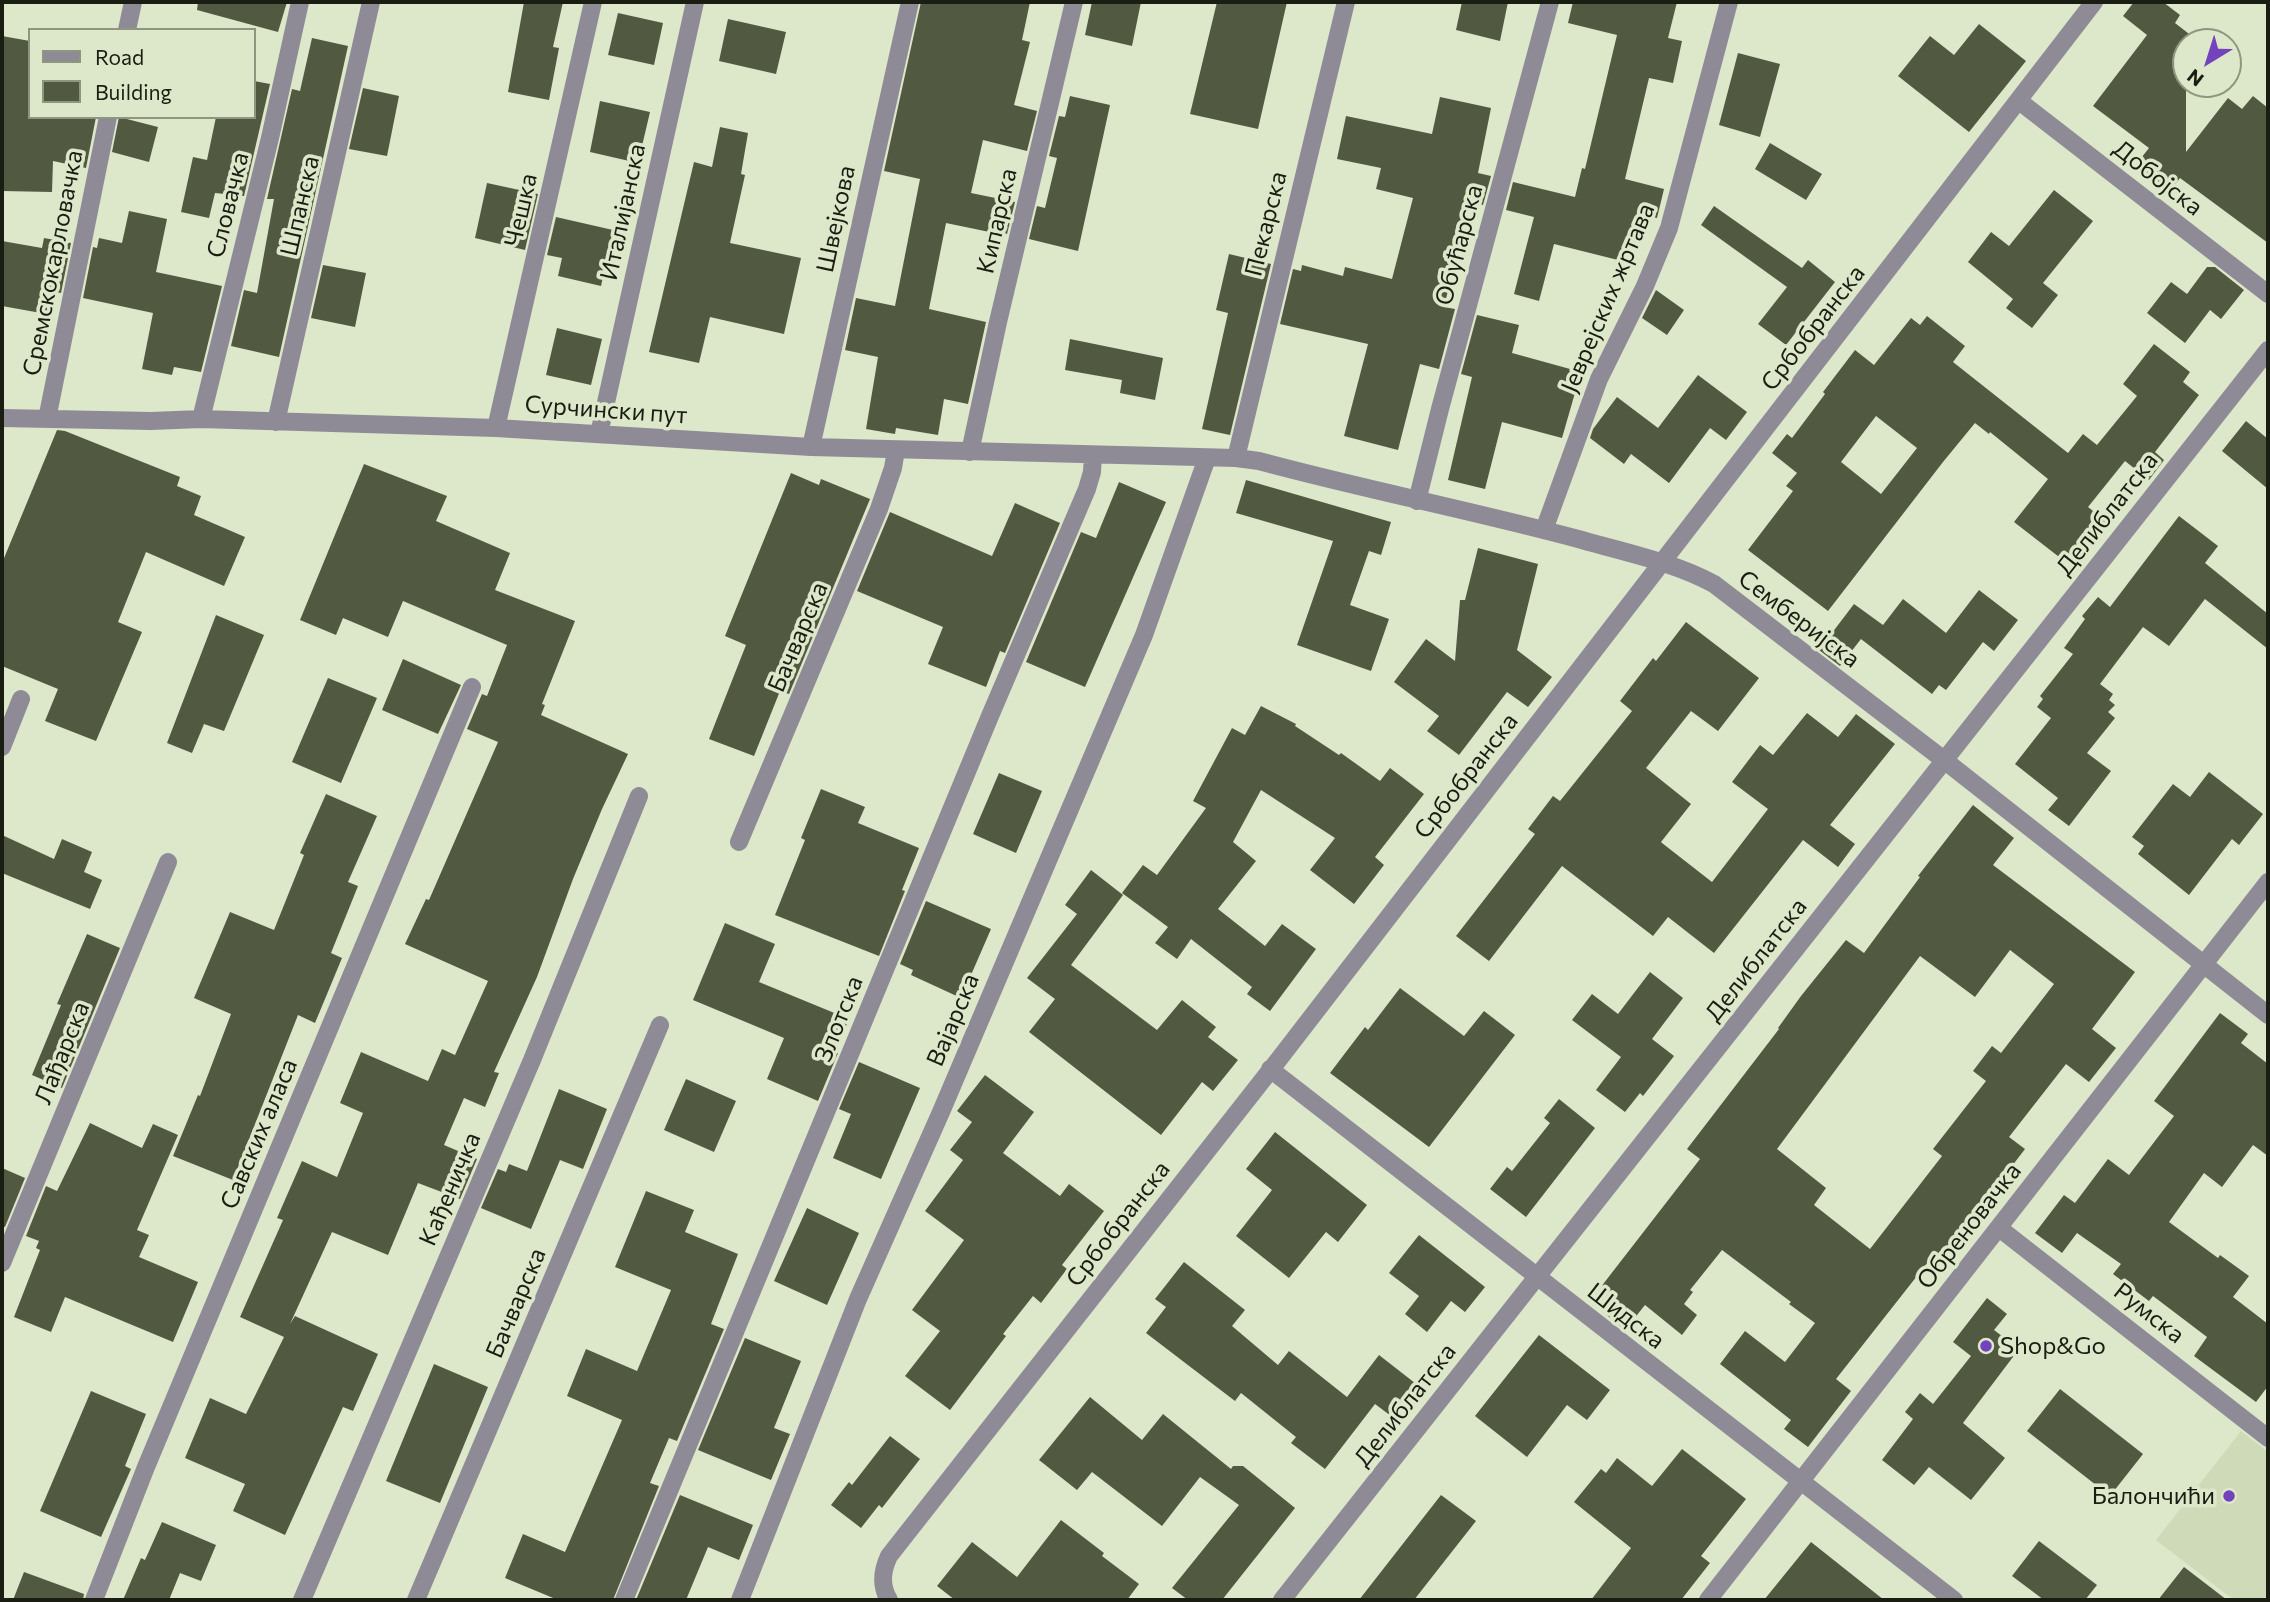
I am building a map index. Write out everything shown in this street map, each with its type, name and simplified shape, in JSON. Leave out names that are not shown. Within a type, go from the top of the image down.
[{"type":"street","points":[[128,28],[134,2]]},
{"type":"street","name":"Словачка","points":[[201,419],[270,138],[300,2]]},
{"type":"street","name":"Шпанска","points":[[276,422],[371,2]]},
{"type":"street","name":"Чешка","points":[[496,428],[593,2]]},
{"type":"street","name":"Италијанска","points":[[599,434],[695,2]]},
{"type":"street","name":"Швејкова","points":[[811,447],[910,2]]},
{"type":"street","name":"Кипарска","points":[[970,452],[1074,2]]},
{"type":"street","name":"Пекарска","points":[[1236,458],[1346,2]]},
{"type":"street","name":"Обућарска","points":[[1417,500],[1550,2]]},
{"type":"street","name":"Јеврејских жртава","points":[[1544,530],[1599,379],[1645,286],[1669,228],[1729,2]]},
{"type":"street","name":"Србобранска","points":[[889,1600],[883,1582],[883,1570],[889,1556],[1270,1069],[2094,2]]},
{"type":"street","name":"Добојска","points":[[2019,101],[2268,294]]},
{"type":"street","name":"Сремскокарловачка","points":[[47,419],[108,119]]},
{"type":"street","name":"Делиблатска","points":[[1282,1600],[2268,349]]},
{"type":"street","name":"Сурчински пут","points":[[2,418],[151,421],[201,419],[496,428],[811,447],[1208,458]]},
{"type":"street","name":"Бачварска","points":[[739,842],[879,509],[897,450]]},
{"type":"street","name":"Злотска","points":[[624,1600],[979,741],[1087,489],[1093,455]]},
{"type":"street","name":"Семберијска","points":[[1208,458],[1259,461],[1544,530],[1663,562],[1696,574],[1714,584],[1944,761],[2268,1015]]},
{"type":"street","name":"Вајарска","points":[[740,1600],[858,1299],[1144,635],[1208,458]]},
{"type":"street","name":"Савских аласа","points":[[94,1600],[146,1467],[472,687]]},
{"type":"street","points":[[2,747],[21,699]]},
{"type":"street","name":"Кађеничка","points":[[302,1600],[532,1060],[639,796]]},
{"type":"street","name":"Лађарска","points":[[2,1262],[168,862]]},
{"type":"street","name":"Обреновачка","points":[[1708,1600],[2268,882]]},
{"type":"street","name":"Бачварска","points":[[416,1600],[660,1025]]},
{"type":"street","name":"Шидска","points":[[1270,1069],[1537,1279],[1954,1600]]},
{"type":"street","name":"Румска","points":[[1999,1228],[2268,1438]]},
{"type":"shaded area","name":"Балончићи","points":[[2241,1431],[2268,1452],[2268,1600],[2234,1600],[2156,1540]]},
{"type":"building","points":[[198,2],[287,2],[278,32],[197,10]]},
{"type":"building","points":[[524,2],[563,2],[553,47],[559,48],[549,100],[508,92]]},
{"type":"building","points":[[921,2],[1030,2],[1022,40],[1030,42],[1014,105],[1037,111],[1027,151],[983,140],[971,193],[1015,202],[1007,234],[946,223],[929,309],[986,322],[968,404],[944,399],[938,435],[896,428],[895,434],[866,429],[878,357],[845,350],[856,298],[895,306],[920,179],[884,171]]},
{"type":"building","points":[[1092,2],[1141,2],[1132,46],[1085,35]]},
{"type":"building","points":[[1217,2],[1287,2],[1258,129],[1190,114]]},
{"type":"building","points":[[1462,2],[1508,2],[1500,41],[1456,30]]},
{"type":"building","points":[[1573,2],[1677,2],[1668,38],[1682,41],[1673,83],[1649,78],[1625,179],[1664,189],[1657,218],[1642,214],[1630,263],[1554,244],[1539,301],[1514,294],[1534,217],[1506,210],[1513,182],[1575,197],[1582,168],[1585,169],[1617,35],[1568,23]]},
{"type":"building","points":[[2134,2],[2163,2],[2180,15],[2175,23],[2181,28],[2172,28],[2172,98],[2186,98],[2186,152],[2228,98],[2242,109],[2253,96],[2268,108],[2268,243],[2180,178],[2168,193],[2134,167],[2149,148],[2093,106],[2147,35],[2123,16]]},
{"type":"building","points":[[618,13],[663,23],[654,65],[608,55]]},
{"type":"building","points":[[728,19],[786,32],[776,74],[719,61]]},
{"type":"building","points":[[1979,24],[2026,61],[1969,132],[1898,76],[1930,36],[1954,55]]},
{"type":"building","points":[[2,36],[28,41],[28,119],[96,119],[86,168],[53,161],[52,192],[2,191]]},
{"type":"building","points":[[312,38],[348,46],[279,357],[231,346],[244,290],[257,293],[274,199],[267,199],[292,89],[300,91]]},
{"type":"building","points":[[1738,53],[1780,64],[1760,137],[1719,125]]},
{"type":"building","points":[[256,81],[270,84],[244,196],[215,193],[209,218],[181,212],[193,157],[207,160],[216,119],[256,119]]},
{"type":"building","points":[[363,88],[399,96],[387,156],[349,149]]},
{"type":"building","points":[[1070,96],[1110,105],[1078,251],[1029,239],[1037,206],[1045,208],[1057,158],[1049,156],[1059,116],[1065,117]]},
{"type":"building","points":[[1440,97],[1491,108],[1478,173],[1491,176],[1483,205],[1470,201],[1444,307],[1455,309],[1439,369],[1420,364],[1398,450],[1344,436],[1368,344],[1280,324],[1293,269],[1301,271],[1302,265],[1343,276],[1345,267],[1392,279],[1413,198],[1376,189],[1381,168],[1337,159],[1346,116],[1432,134]]},
{"type":"building","points":[[600,101],[650,112],[638,163],[590,152]]},
{"type":"building","points":[[119,119],[158,127],[149,162],[112,152]]},
{"type":"building","points":[[720,127],[748,133],[741,174],[745,175],[730,243],[801,258],[784,334],[710,317],[699,363],[649,352],[694,162],[712,167]]},
{"type":"building","points":[[1770,143],[1822,174],[1806,200],[1755,169]]},
{"type":"building","points":[[487,183],[538,194],[525,250],[475,238]]},
{"type":"building","points":[[2054,190],[2093,221],[2043,283],[2058,295],[2032,328],[2006,308],[2013,299],[1968,262],[1991,232],[2009,246]]},
{"type":"building","points":[[1714,206],[1802,268],[1808,260],[1835,282],[1786,345],[1758,324],[1787,287],[1701,225]]},
{"type":"building","points":[[129,211],[167,219],[156,272],[222,286],[201,372],[174,367],[172,375],[142,369],[153,313],[83,298],[93,247],[97,248],[99,238],[122,243]]},
{"type":"building","points":[[556,217],[613,230],[601,286],[558,276],[562,258],[547,255]]},
{"type":"building","points":[[44,238],[71,243],[61,293],[56,292],[52,315],[2,306],[2,241],[42,248]]},
{"type":"building","points":[[1229,254],[1271,264],[1230,435],[1202,429],[1228,313],[1216,310]]},
{"type":"building","points":[[323,265],[366,273],[355,327],[311,318]]},
{"type":"building","points":[[2207,267],[2215,267],[2244,290],[2221,319],[2210,310],[2185,343],[2147,313],[2171,282],[2187,294]]},
{"type":"building","points":[[1656,290],[1684,310],[1667,335],[1642,318]]},
{"type":"building","points":[[1477,315],[1519,325],[1512,353],[1581,372],[1562,438],[1502,422],[1485,489],[1448,480],[1472,377],[1461,374]]},
{"type":"building","points":[[1927,316],[1965,346],[1953,362],[2068,453],[2083,434],[2097,445],[2137,396],[2123,384],[2154,344],[2190,372],[2183,382],[2199,395],[2155,452],[2164,460],[2149,480],[2125,461],[2088,507],[2107,522],[2072,567],[2014,522],[2048,479],[1975,423],[1828,611],[1748,550],[1793,491],[1786,486],[1797,473],[1772,453],[1787,434],[1792,438],[1855,350],[1874,365],[1911,318],[1920,325]],"holes":[[[1876,416],[1917,448],[1881,494],[1841,462]]]},
{"type":"building","points":[[557,328],[602,339],[591,385],[546,375]]},
{"type":"building","points":[[1070,339],[1163,358],[1155,400],[1120,393],[1122,380],[1065,370]]},
{"type":"building","points":[[1698,375],[1747,412],[1726,440],[1710,428],[1669,483],[1631,454],[1624,464],[1590,438],[1593,429],[1617,397],[1658,428]]},
{"type":"building","points":[[2246,421],[2268,439],[2268,489],[2222,451]]},
{"type":"building","points":[[57,430],[180,477],[177,486],[201,496],[194,515],[245,537],[224,586],[146,552],[118,622],[142,632],[96,741],[45,721],[58,689],[2,666],[2,563]]},
{"type":"building","points":[[364,464],[447,496],[436,521],[510,553],[495,590],[575,621],[542,704],[545,705],[541,715],[628,754],[573,879],[537,977],[494,1072],[499,1073],[485,1107],[464,1098],[444,1145],[477,1159],[460,1199],[418,1183],[388,1255],[332,1232],[290,1324],[295,1316],[378,1354],[353,1411],[343,1407],[285,1535],[233,1511],[245,1484],[185,1458],[210,1398],[246,1414],[284,1337],[240,1317],[283,1220],[277,1218],[302,1161],[337,1177],[363,1113],[340,1103],[361,1052],[428,1081],[442,1049],[455,1055],[488,981],[405,944],[426,899],[429,900],[498,742],[467,729],[482,694],[487,696],[507,645],[403,601],[388,637],[343,618],[336,635],[300,620]]},
{"type":"building","points":[[791,473],[819,485],[821,479],[870,499],[789,694],[780,691],[754,756],[709,739],[746,645],[725,636]]},
{"type":"building","points":[[1246,480],[1391,522],[1381,555],[1369,551],[1350,605],[1389,619],[1371,671],[1297,645],[1333,541],[1236,513]]},
{"type":"building","points":[[1119,482],[1166,502],[1085,687],[1026,662],[1081,532],[1096,538]]},
{"type":"building","points":[[1015,503],[1060,523],[1005,653],[1000,651],[986,687],[928,664],[943,627],[857,591],[890,512],[992,556]]},
{"type":"building","points":[[2179,516],[2218,546],[2205,563],[2268,614],[2268,649],[2205,599],[2169,646],[2143,627],[2100,684],[2113,694],[2109,700],[2115,705],[2108,712],[2115,718],[2087,753],[2111,771],[2069,826],[2048,810],[2058,798],[2015,764],[2051,718],[2037,707],[2043,699],[2040,696],[2073,654],[2064,648],[2085,619],[2082,616],[2098,597],[2110,607]]},
{"type":"building","points":[[1478,548],[1538,564],[1517,650],[1552,677],[1528,707],[1507,692],[1459,755],[1427,731],[1439,716],[1394,682],[1426,639],[1455,661],[1460,600],[1465,600]]},
{"type":"building","points":[[1979,590],[2018,620],[1994,651],[1983,642],[1946,690],[1939,685],[1932,694],[1861,639],[1840,666],[1819,650],[1854,604],[1883,625],[1903,599],[1946,633]]},
{"type":"building","points":[[216,615],[264,635],[224,731],[204,724],[192,753],[167,743]]},
{"type":"building","points":[[1686,622],[1759,678],[1718,731],[1691,711],[1646,768],[1691,804],[1661,842],[1712,882],[1768,809],[1732,782],[1760,745],[1773,755],[1807,713],[1838,737],[1856,714],[1895,744],[1830,825],[1855,844],[1838,867],[1803,840],[1714,953],[1668,917],[1653,936],[1562,866],[1489,961],[1456,936],[1535,834],[1528,829],[1553,796],[1560,801],[1632,711],[1620,701],[1653,658],[1656,661]]},
{"type":"building","points":[[403,659],[461,685],[438,734],[382,710]]},
{"type":"building","points":[[328,678],[377,698],[341,783],[292,762]]},
{"type":"building","points":[[1261,706],[1296,724],[1295,726],[1339,755],[1341,753],[1380,781],[1390,768],[1424,794],[1375,857],[1384,865],[1354,904],[1310,870],[1335,838],[1261,790],[1233,842],[1256,861],[1218,909],[1265,946],[1282,924],[1316,949],[1270,1011],[1247,994],[1252,987],[1191,939],[1177,959],[1155,943],[1168,927],[1122,893],[1143,865],[1157,875],[1206,808],[1193,801],[1232,728],[1245,735]]},
{"type":"building","points":[[2209,772],[2263,814],[2239,845],[2232,839],[2189,895],[2138,854],[2144,846],[2132,837],[2173,784],[2190,797]]},
{"type":"building","points":[[999,773],[1042,791],[1016,853],[973,834]]},
{"type":"building","points":[[821,789],[865,807],[858,823],[919,848],[879,956],[775,915],[805,840],[801,838]]},
{"type":"building","points":[[326,794],[377,816],[348,882],[358,886],[331,953],[342,958],[315,1023],[298,1015],[233,1180],[173,1156],[198,1095],[200,1096],[231,1014],[194,998],[230,912],[274,930],[304,855],[300,853]]},
{"type":"building","points":[[1973,805],[2014,838],[1993,865],[2135,972],[2092,1029],[2116,1048],[2089,1082],[2066,1064],[2009,1137],[2025,1149],[1937,1269],[1928,1262],[1836,1379],[1851,1391],[1808,1447],[1784,1429],[1791,1420],[1720,1364],[1745,1331],[1785,1362],[1815,1323],[1722,1250],[1690,1290],[1693,1292],[1684,1304],[1697,1315],[1682,1335],[1645,1305],[1625,1330],[1590,1301],[1700,1159],[1687,1149],[1801,996],[1846,940],[1864,953],[1920,877],[1918,876]],"holes":[[[2010,950],[2054,984],[2001,1053],[1992,1046],[1973,1071],[1986,1081],[1933,1149],[1942,1156],[1870,1249],[1814,1205],[1826,1188],[1777,1149],[1920,956],[1975,997]]]},
{"type":"building","points":[[2,835],[54,859],[62,839],[92,852],[84,872],[102,880],[90,909],[2,873]]},
{"type":"building","points":[[1091,870],[1123,895],[1071,965],[1157,1030],[1182,1000],[1216,1027],[1208,1037],[1238,1060],[1213,1091],[1202,1082],[1161,1135],[1029,1032],[1055,999],[1027,978],[1077,914],[1065,905]]},
{"type":"building","points":[[926,901],[991,929],[961,998],[911,975],[913,970],[900,964]]},
{"type":"building","points":[[725,923],[775,944],[759,982],[849,1019],[818,1101],[767,1079],[784,1038],[693,1000]]},
{"type":"building","points":[[87,934],[120,948],[62,1088],[32,1075],[61,1005],[57,1004]]},
{"type":"building","points":[[1650,972],[1683,998],[1652,1039],[1674,1056],[1643,1096],[1640,1093],[1625,1112],[1596,1090],[1621,1057],[1572,1020],[1592,994],[1618,1014]]},
{"type":"building","points":[[1400,988],[1464,1036],[1484,1011],[1515,1035],[1429,1147],[1330,1073],[1365,1027],[1368,1030]]},
{"type":"building","points":[[2220,1013],[2248,1034],[2241,1043],[2268,1064],[2268,1156],[2253,1145],[2222,1187],[2204,1173],[2169,1222],[2218,1258],[2220,1255],[2249,1276],[2233,1297],[2268,1324],[2268,1386],[2256,1402],[2194,1356],[2207,1337],[2153,1296],[2149,1301],[2113,1274],[2121,1264],[2077,1233],[2062,1253],[2035,1233],[2064,1195],[2075,1203],[2108,1159],[2129,1175],[2174,1116],[2154,1101]]},
{"type":"building","points":[[859,1062],[920,1088],[881,1179],[833,1158],[851,1114],[839,1109]]},
{"type":"building","points":[[985,1075],[1034,1112],[1003,1153],[1060,1196],[1069,1184],[1104,1211],[1062,1265],[1067,1269],[1041,1303],[1033,1296],[950,1410],[905,1376],[940,1331],[912,1310],[964,1240],[925,1211],[963,1160],[950,1150],[972,1122],[957,1111]]},
{"type":"building","points":[[686,1079],[736,1101],[714,1152],[664,1130]]},
{"type":"building","points":[[559,1089],[607,1109],[583,1169],[560,1160],[531,1229],[481,1208],[498,1169],[506,1172],[509,1164],[527,1171]]},
{"type":"building","points":[[1559,1099],[1595,1128],[1526,1217],[1490,1189],[1507,1167],[1512,1171],[1550,1123],[1544,1118]]},
{"type":"building","points":[[90,1123],[142,1148],[153,1124],[178,1135],[137,1230],[149,1235],[139,1257],[198,1282],[173,1342],[65,1297],[51,1332],[14,1317],[40,1250],[36,1248],[39,1241],[26,1236],[46,1186],[57,1191]]},
{"type":"building","points":[[1275,1132],[1367,1205],[1338,1242],[1326,1232],[1289,1278],[1236,1236],[1272,1190],[1246,1169]]},
{"type":"building","points":[[2,1168],[25,1178],[5,1227],[2,1226]]},
{"type":"building","points":[[646,1191],[694,1210],[685,1232],[738,1254],[711,1324],[724,1329],[677,1441],[669,1438],[650,1483],[659,1486],[613,1600],[558,1600],[505,1578],[523,1534],[565,1552],[622,1420],[567,1396],[586,1349],[637,1371],[671,1290],[615,1267]]},
{"type":"building","points":[[807,1208],[859,1233],[827,1305],[774,1281]]},
{"type":"building","points":[[1419,1235],[1485,1287],[1465,1312],[1451,1301],[1427,1332],[1405,1314],[1419,1296],[1389,1273]]},
{"type":"building","points":[[1184,1262],[1245,1310],[1232,1326],[1278,1365],[1289,1351],[1347,1397],[1379,1355],[1420,1387],[1395,1419],[1375,1404],[1325,1469],[1291,1443],[1296,1437],[1241,1393],[1235,1401],[1146,1333],[1166,1307],[1155,1299]]},
{"type":"building","points":[[1987,1298],[2007,1314],[1994,1330],[2019,1349],[1963,1423],[2005,1458],[1971,1500],[1929,1467],[1914,1485],[1882,1460],[1913,1419],[1905,1412],[1920,1393],[1933,1404],[1971,1356],[1953,1342]]},
{"type":"building","points":[[1539,1335],[1610,1390],[1587,1420],[1567,1405],[1527,1457],[1475,1416]]},
{"type":"building","points":[[745,1338],[801,1361],[774,1428],[790,1434],[771,1480],[698,1450]]},
{"type":"building","points":[[434,1364],[488,1387],[440,1503],[386,1481]]},
{"type":"building","points":[[2060,1389],[2143,1454],[2110,1496],[2027,1431]]},
{"type":"building","points":[[91,1391],[146,1414],[125,1466],[131,1469],[101,1537],[40,1511]]},
{"type":"building","points":[[1090,1397],[1142,1440],[1163,1414],[1231,1469],[1233,1466],[1243,1466],[1295,1508],[1222,1600],[1188,1600],[1172,1588],[1239,1505],[1200,1477],[1162,1526],[1092,1472],[1077,1490],[1039,1460]]},
{"type":"building","points":[[890,1436],[920,1459],[882,1508],[879,1505],[861,1528],[831,1505],[849,1482],[852,1485]]},
{"type":"building","points":[[1682,1449],[1746,1499],[1701,1556],[1710,1563],[1681,1600],[1591,1600],[1631,1548],[1574,1502],[1601,1469],[1606,1473],[1617,1458],[1652,1486]]},
{"type":"building","points":[[680,1495],[753,1525],[739,1560],[708,1547],[686,1600],[636,1600]]},
{"type":"building","points":[[1441,1495],[1476,1521],[1414,1600],[1359,1600]]},
{"type":"building","points":[[1061,1520],[1139,1584],[1127,1600],[955,1600],[937,1586],[972,1542],[1017,1577]]},
{"type":"building","points":[[162,1522],[216,1545],[201,1581],[180,1573],[169,1600],[123,1600],[141,1558],[145,1560]]},
{"type":"building","points":[[2039,1541],[2097,1585],[2085,1600],[2044,1600],[2012,1576]]},
{"type":"building","points":[[1811,1542],[1884,1600],[1764,1600]]},
{"type":"building","points":[[2184,1567],[2227,1600],[2158,1600]]},
{"type":"building","points":[[24,1572],[84,1594],[83,1600],[13,1600]]},
{"type":"place","name":"Shop&Go","points":[[1986,1346]]},
{"type":"place","name":"Балончићи","points":[[2229,1496]]}]
